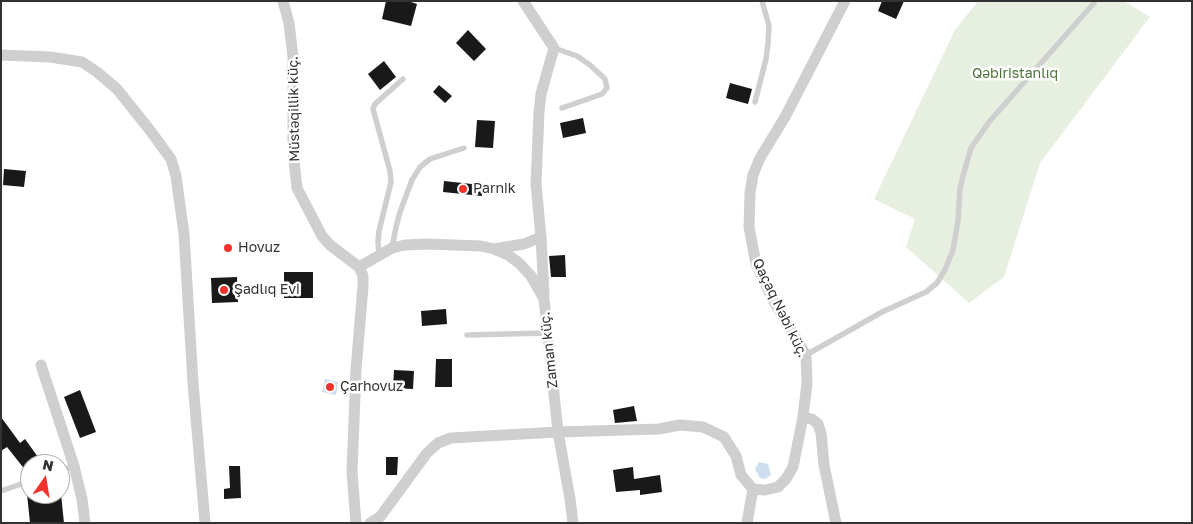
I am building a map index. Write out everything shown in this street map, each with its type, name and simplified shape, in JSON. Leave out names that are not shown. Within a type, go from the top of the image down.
[{"type":"street","name":"Müstəqillik küç.","points":[[283,1],[289,23],[293,58],[293,152],[297,188],[322,236],[330,245],[359,267]]},
{"type":"street","points":[[523,1],[554,48],[541,94],[536,184],[544,299]]},
{"type":"street","name":"Qaçaq Nəbi küç.","points":[[753,489],[778,488],[793,467],[803,417],[807,383],[806,354],[774,302],[756,264],[749,227],[750,193],[753,175],[760,158],[785,117],[845,1]]},
{"type":"street","points":[[1,55],[50,57],[82,62],[98,72],[118,90],[170,159],[176,176],[184,234],[193,383],[205,523]]},
{"type":"street","points":[[494,249],[524,244],[541,237]]},
{"type":"street","name":"Zaman küç.","points":[[359,267],[392,248],[405,245],[481,246],[508,255],[519,263],[531,276],[544,299],[558,432],[573,523]]},
{"type":"street","points":[[356,523],[352,472],[356,370],[363,286],[359,267]]},
{"type":"street","points":[[41,365],[74,466],[82,499],[85,523]]},
{"type":"street","points":[[803,417],[812,419],[818,424],[821,433],[824,465],[836,523]]},
{"type":"street","points":[[376,521],[427,453],[438,443],[451,438],[659,429],[680,426],[703,427],[724,437],[736,456],[740,475],[753,489],[747,523]]},
{"type":"lane","points":[[755,102],[768,44],[768,26],[762,1]]},
{"type":"lane","points":[[806,354],[882,312],[926,292],[937,283],[946,270],[953,250],[957,230],[961,182],[971,148],[989,122],[1094,3]]},
{"type":"lane","points":[[554,48],[578,56],[590,65],[605,79],[607,88],[602,94],[562,108]]},
{"type":"lane","points":[[379,255],[379,231],[391,182],[390,171],[373,110],[375,104],[403,79]]},
{"type":"lane","points":[[392,248],[400,212],[412,180],[420,167],[430,160],[464,148]]},
{"type":"lane","points":[[467,335],[547,333]]},
{"type":"lane","points":[[70,467],[74,466]]},
{"type":"lane","points":[[1,491],[20,484]]},
{"type":"green space","name":"Qəbiristanlıq","points":[[978,1],[1124,1],[1150,17],[1040,163],[1004,277],[969,303],[906,247],[915,219],[874,199],[955,30]]},
{"type":"water","name":"Çarhovuz","points":[[325,379],[338,382],[336,395],[322,392]]},
{"type":"water","points":[[759,462],[768,464],[771,475],[765,479],[760,478],[755,469]]},
{"type":"building","points":[[386,1],[408,1],[417,4],[411,26],[382,19]]},
{"type":"building","points":[[882,1],[904,1],[896,19],[878,11]]},
{"type":"building","points":[[468,30],[486,49],[474,61],[456,43]]},
{"type":"building","points":[[384,61],[396,77],[380,90],[368,74]]},
{"type":"building","points":[[730,83],[752,89],[748,104],[726,98]]},
{"type":"building","points":[[439,85],[452,96],[445,103],[433,92]]},
{"type":"building","points":[[583,118],[586,133],[563,138],[560,123]]},
{"type":"building","points":[[477,120],[495,121],[493,148],[475,147]]},
{"type":"building","points":[[4,169],[26,171],[24,187],[3,185]]},
{"type":"building","name":"Parnik","points":[[444,181],[481,185],[482,196],[443,192]]},
{"type":"building","points":[[565,255],[566,277],[551,277],[549,256]]},
{"type":"building","points":[[284,272],[313,272],[313,298],[284,298]]},
{"type":"building","name":"Şadlıq Evi","points":[[237,277],[238,302],[212,303],[211,278]]},
{"type":"building","points":[[446,309],[447,324],[422,326],[421,311]]},
{"type":"building","points":[[436,359],[452,359],[452,387],[435,387]]},
{"type":"building","points":[[394,370],[414,371],[413,389],[393,388]]},
{"type":"building","points":[[80,390],[96,432],[80,438],[64,397]]},
{"type":"building","points":[[634,406],[637,421],[615,423],[613,410]]},
{"type":"building","points":[[1,417],[20,443],[25,439],[36,454],[20,454],[20,463],[7,447],[1,451]]},
{"type":"building","points":[[386,457],[398,457],[397,475],[386,475]]},
{"type":"building","points":[[229,466],[240,466],[241,498],[224,499],[224,489],[230,488]]},
{"type":"building","points":[[633,467],[634,479],[660,475],[662,492],[640,495],[640,490],[616,492],[613,470]]},
{"type":"building","points":[[28,504],[62,504],[64,523],[30,523]]},
{"type":"place","name":"Parnik","points":[[463,189]]},
{"type":"place","name":"Hovuz","points":[[228,248]]},
{"type":"place","name":"Şadlıq Evi","points":[[224,290]]},
{"type":"place","name":"Çarhovuz","points":[[330,387]]}]
